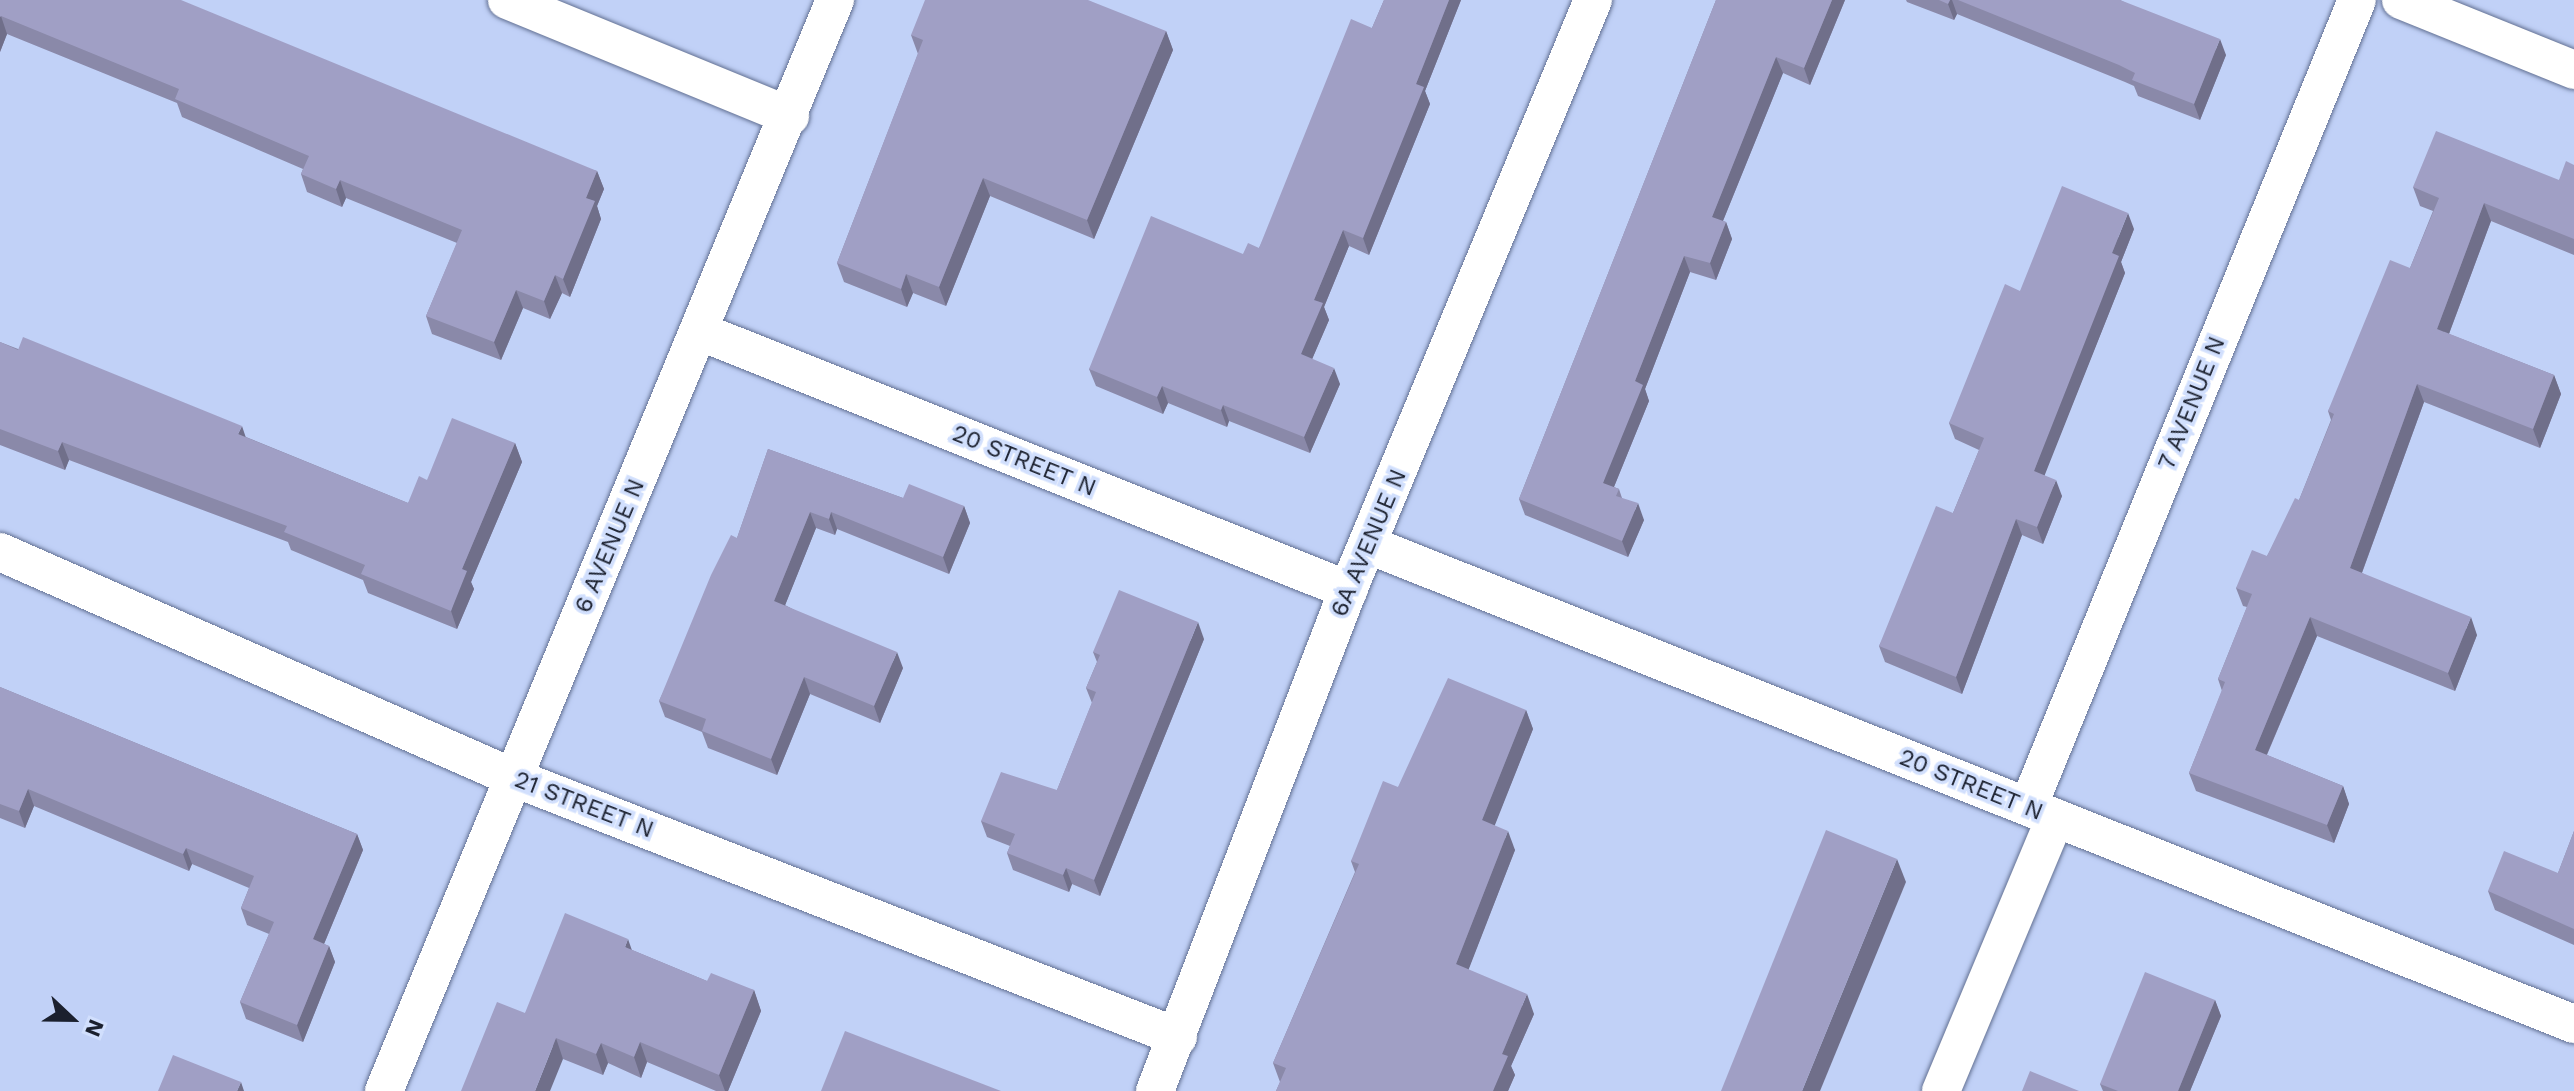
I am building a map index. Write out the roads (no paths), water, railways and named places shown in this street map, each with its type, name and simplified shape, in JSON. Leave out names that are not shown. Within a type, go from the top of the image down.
[{"type":"street","points":[[507,0],[790,116]]},
{"type":"street","name":"6 AVENUE N","points":[[384,1091],[512,777],[701,332],[835,0]]},
{"type":"street","name":"6A AVENUE N","points":[[1155,1091],[1348,590],[1593,0]]},
{"type":"street","name":"7 AVENUE N","points":[[1941,1091],[2041,812],[2357,0]]},
{"type":"street","points":[[2401,0],[2574,70]]},
{"type":"street","name":"20 STREET N","points":[[701,332],[1348,590]]},
{"type":"street","name":"20 STREET N","points":[[1369,545],[2574,1024]]},
{"type":"street","name":"21 STREET N","points":[[0,552],[512,777],[1178,1037]]}]
